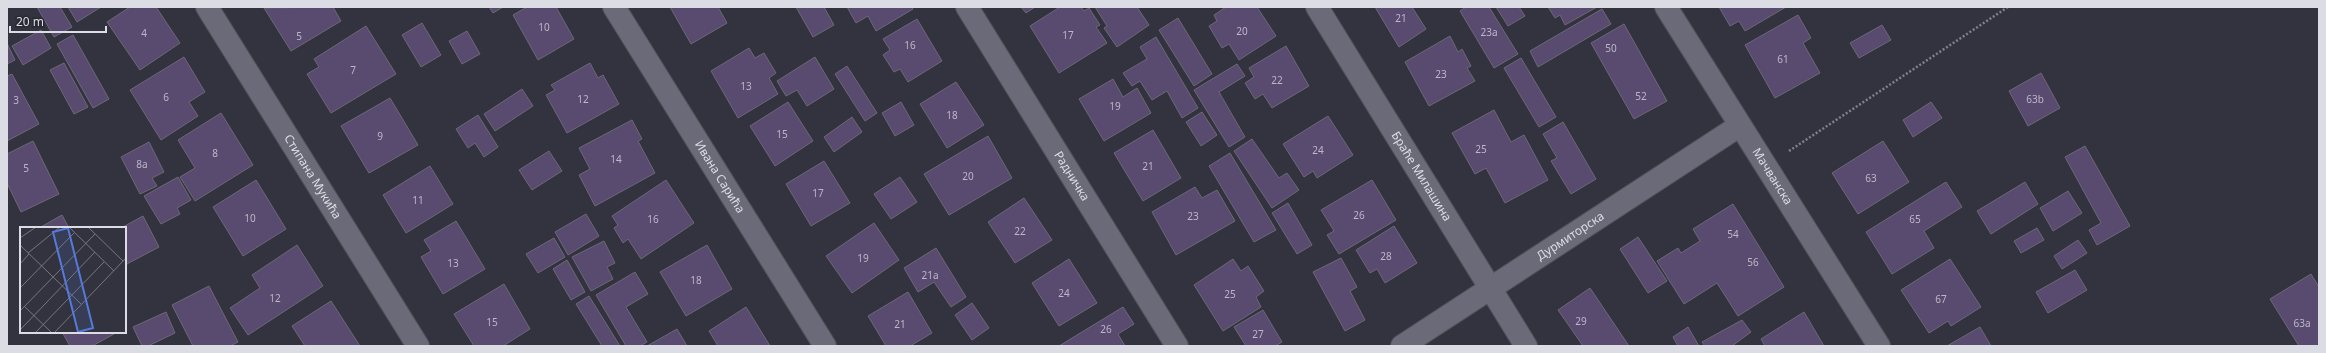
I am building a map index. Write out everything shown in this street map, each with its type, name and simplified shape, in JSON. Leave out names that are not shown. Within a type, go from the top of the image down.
[{"type":"street","name":"Стипана Мукића","points":[[207,7],[418,346]]},
{"type":"street","name":"Ивана Сарића","points":[[614,7],[825,346]]},
{"type":"street","name":"Радничка","points":[[967,7],[1177,346]]},
{"type":"street","name":"Браће Милашина","points":[[1317,7],[1490,290],[1526,346]]},
{"type":"street","name":"Мачванска","points":[[1666,7],[1739,126],[1879,346]]},
{"type":"street","name":"Дурмиторска","points":[[1402,346],[1490,290],[1739,126]]},
{"type":"path","points":[[1765,166],[2008,7]]},
{"type":"building","points":[[37,7],[60,7],[72,27],[54,37]]},
{"type":"building","points":[[68,7],[101,7],[77,22]]},
{"type":"building","points":[[130,7],[156,7],[180,43],[140,70],[107,22]]},
{"type":"building","points":[[333,7],[341,21],[291,51],[264,8]]},
{"type":"building","points":[[489,7],[503,7],[493,13]]},
{"type":"building","points":[[527,7],[556,7],[574,39],[538,60],[513,15]]},
{"type":"building","points":[[670,7],[718,7],[727,23],[691,44]]},
{"type":"building","points":[[796,7],[824,7],[834,25],[813,37]]},
{"type":"building","points":[[847,7],[912,7],[913,9],[876,31],[868,16],[856,23]]},
{"type":"building","points":[[1021,7],[1035,7],[1026,13]]},
{"type":"building","points":[[1060,7],[1081,7],[1084,11],[1089,8],[1100,25],[1096,27],[1107,43],[1059,73],[1030,26]]},
{"type":"building","points":[[1095,7],[1137,7],[1149,25],[1117,47],[1104,28],[1107,26]]},
{"type":"building","points":[[1226,7],[1257,7],[1276,36],[1239,60],[1229,44],[1222,48],[1209,26],[1217,21],[1214,15]]},
{"type":"building","points":[[1375,7],[1412,7],[1426,29],[1399,47]]},
{"type":"building","points":[[1466,7],[1489,7],[1518,54],[1494,68],[1460,11]]},
{"type":"building","points":[[1496,7],[1519,7],[1525,16],[1508,26]]},
{"type":"building","points":[[1548,7],[1597,7],[1565,25],[1560,15],[1555,18]]},
{"type":"building","points":[[1719,7],[1786,7],[1745,31],[1739,21],[1730,26]]},
{"type":"building","points":[[1602,9],[1611,24],[1538,67],[1530,51]]},
{"type":"building","points":[[1798,15],[1811,38],[1803,43],[1820,73],[1775,98],[1745,45]]},
{"type":"building","points":[[1178,18],[1212,74],[1194,86],[1159,30]]},
{"type":"building","points":[[917,19],[942,61],[908,82],[900,69],[894,72],[883,55],[890,50],[883,39]]},
{"type":"building","points":[[422,23],[441,55],[421,67],[402,35]]},
{"type":"building","points":[[1624,24],[1667,101],[1634,119],[1591,43]]},
{"type":"building","points":[[1882,25],[1891,40],[1859,58],[1850,43]]},
{"type":"building","points":[[366,26],[396,74],[331,113],[307,74],[319,67],[314,59]]},
{"type":"building","points":[[41,30],[51,48],[23,65],[12,46]]},
{"type":"building","points":[[467,31],[480,54],[462,64],[449,41]]},
{"type":"building","points":[[73,35],[109,99],[93,108],[57,44]]},
{"type":"building","points":[[1450,36],[1458,52],[1462,49],[1471,66],[1467,68],[1475,81],[1429,106],[1405,62]]},
{"type":"building","points":[[1156,37],[1198,108],[1182,118],[1167,91],[1152,100],[1140,81],[1132,86],[1123,73],[1147,59],[1140,47]]},
{"type":"building","points":[[7,43],[15,60],[7,64]]},
{"type":"building","points":[[1286,46],[1309,86],[1272,108],[1263,94],[1255,99],[1245,83],[1254,77],[1249,68]]},
{"type":"building","points":[[749,48],[755,58],[764,53],[776,73],[769,78],[778,94],[738,118],[711,71]]},
{"type":"building","points":[[184,57],[205,92],[189,102],[198,116],[161,140],[130,90]]},
{"type":"building","points":[[815,57],[834,89],[807,106],[797,90],[786,96],[777,81]]},
{"type":"building","points":[[1521,58],[1556,117],[1539,127],[1504,68]]},
{"type":"building","points":[[64,63],[88,107],[74,114],[50,70]]},
{"type":"building","points":[[590,63],[598,78],[603,75],[619,104],[567,133],[546,95],[555,90],[551,85]]},
{"type":"building","points":[[1237,64],[1245,76],[1219,92],[1245,137],[1229,147],[1194,90]]},
{"type":"building","points":[[847,66],[877,113],[865,121],[835,74]]},
{"type":"building","points":[[2041,73],[2060,108],[2028,126],[2009,91]]},
{"type":"building","points":[[12,74],[39,124],[7,141],[7,76]]},
{"type":"building","points":[[1113,79],[1123,97],[1137,88],[1151,113],[1104,141],[1079,99]]},
{"type":"building","points":[[956,82],[984,125],[947,148],[920,104]]},
{"type":"building","points":[[522,89],[533,106],[495,131],[484,114]]},
{"type":"building","points":[[390,98],[418,145],[369,173],[341,126]]},
{"type":"building","points":[[788,102],[813,141],[775,166],[750,126]]},
{"type":"building","points":[[901,102],[914,125],[895,136],[882,113]]},
{"type":"building","points":[[1931,102],[1942,118],[1913,137],[1903,120]]},
{"type":"building","points":[[1494,110],[1511,142],[1524,135],[1548,180],[1505,203],[1486,168],[1475,174],[1452,133]]},
{"type":"building","points":[[1202,112],[1217,135],[1201,146],[1186,122]]},
{"type":"building","points":[[221,113],[253,165],[195,201],[180,177],[195,168],[178,140]]},
{"type":"building","points":[[478,115],[498,147],[484,157],[475,143],[468,148],[456,129]]},
{"type":"building","points":[[1328,116],[1353,155],[1317,178],[1313,171],[1304,177],[1283,144]]},
{"type":"building","points":[[852,117],[862,132],[834,152],[824,137]]},
{"type":"building","points":[[632,120],[642,139],[638,141],[655,173],[595,206],[579,175],[590,169],[579,148]]},
{"type":"building","points":[[1563,122],[1596,179],[1571,194],[1551,161],[1557,158],[1543,134]]},
{"type":"building","points":[[1153,130],[1181,178],[1143,201],[1114,153]]},
{"type":"building","points":[[988,136],[1012,178],[949,215],[924,174]]},
{"type":"building","points":[[1252,139],[1279,178],[1287,173],[1299,190],[1272,208],[1234,151]]},
{"type":"building","points":[[33,141],[59,194],[21,212],[7,183],[7,154]]},
{"type":"building","points":[[1883,141],[1909,182],[1858,214],[1832,173]]},
{"type":"building","points":[[149,142],[164,172],[152,178],[157,186],[140,194],[121,157]]},
{"type":"building","points":[[2085,146],[2130,226],[2097,245],[2089,230],[2101,223],[2065,157]]},
{"type":"building","points":[[549,151],[562,171],[532,190],[519,170]]},
{"type":"building","points":[[1230,153],[1276,230],[1254,242],[1209,166]]},
{"type":"building","points":[[824,161],[850,203],[811,226],[786,184]]},
{"type":"building","points":[[430,166],[453,204],[406,233],[383,195]]},
{"type":"building","points":[[178,177],[191,200],[177,208],[180,214],[161,224],[144,196]]},
{"type":"building","points":[[900,177],[917,202],[891,219],[874,194]]},
{"type":"building","points":[[256,180],[286,229],[243,256],[213,207]]},
{"type":"building","points":[[666,180],[694,223],[641,259],[628,239],[623,243],[614,228],[618,225],[612,216]]},
{"type":"building","points":[[1372,180],[1396,220],[1339,254],[1327,235],[1334,231],[1321,210]]},
{"type":"building","points":[[1946,182],[1962,207],[1924,231],[1934,248],[1892,274],[1866,232]]},
{"type":"building","points":[[2025,182],[2038,204],[1991,234],[1977,211]]},
{"type":"building","points":[[1195,187],[1202,198],[1217,190],[1235,221],[1176,255],[1152,212]]},
{"type":"building","points":[[2068,191],[2082,213],[2053,231],[2040,208]]},
{"type":"building","points":[[1024,198],[1052,240],[1015,263],[988,222]]},
{"type":"building","points":[[1288,203],[1312,245],[1297,254],[1272,213]]},
{"type":"building","points":[[1733,204],[1784,287],[1738,316],[1717,283],[1684,304],[1657,261],[1678,248],[1681,253],[1700,241],[1693,229]]},
{"type":"building","points":[[586,214],[599,236],[568,255],[555,232]]},
{"type":"building","points":[[62,215],[68,227],[41,227]]},
{"type":"building","points":[[143,216],[159,247],[126,264],[126,227],[123,227]]},
{"type":"building","points":[[456,221],[485,269],[443,294],[421,257],[431,251],[424,240]]},
{"type":"building","points":[[874,223],[899,260],[852,293],[826,256]]},
{"type":"building","points":[[1394,226],[1417,263],[1385,283],[1377,269],[1370,273],[1356,250]]},
{"type":"building","points":[[2037,228],[2044,240],[2021,253],[2014,241]]},
{"type":"building","points":[[1638,237],[1667,281],[1648,293],[1620,249]]},
{"type":"building","points":[[554,238],[565,257],[538,273],[526,254]]},
{"type":"building","points":[[2078,240],[2087,253],[2062,269],[2054,256]]},
{"type":"building","points":[[604,241],[615,263],[607,267],[613,279],[591,291],[572,257]]},
{"type":"building","points":[[297,245],[323,286],[248,335],[230,308],[260,288],[252,275]]},
{"type":"building","points":[[707,245],[732,289],[686,316],[660,272]]},
{"type":"building","points":[[936,248],[966,297],[951,307],[934,282],[918,292],[904,268]]},
{"type":"building","points":[[1341,258],[1357,287],[1350,291],[1365,320],[1345,331],[1313,272]]},
{"type":"building","points":[[1069,259],[1097,303],[1059,326],[1032,283]]},
{"type":"building","points":[[1233,259],[1241,271],[1248,266],[1264,291],[1256,297],[1261,307],[1223,331],[1194,285]]},
{"type":"building","points":[[1950,259],[1981,307],[1951,326],[1948,321],[1929,333],[1901,290]]},
{"type":"building","points":[[567,260],[585,292],[571,300],[553,269]]},
{"type":"building","points":[[2075,270],[2087,290],[2048,313],[2036,292]]},
{"type":"building","points":[[635,272],[648,294],[626,307],[647,342],[640,346],[626,346],[596,295]]},
{"type":"building","points":[[2311,274],[2319,287],[2319,346],[2299,346],[2270,299]]},
{"type":"building","points":[[504,284],[530,329],[503,346],[474,346],[454,314]]},
{"type":"building","points":[[209,286],[238,342],[230,346],[193,346],[172,305]]},
{"type":"building","points":[[1590,288],[1629,346],[1583,346],[1558,310]]},
{"type":"building","points":[[908,292],[932,333],[910,346],[886,346],[868,316]]},
{"type":"building","points":[[589,296],[620,346],[602,346],[576,304]]},
{"type":"building","points":[[331,301],[360,346],[305,346],[292,326]]},
{"type":"building","points":[[972,303],[989,328],[972,340],[955,315]]},
{"type":"building","points":[[746,307],[770,346],[718,346],[709,331]]},
{"type":"building","points":[[1123,307],[1134,324],[1118,334],[1125,346],[1059,346]]},
{"type":"building","points":[[1263,310],[1282,342],[1275,346],[1246,346],[1234,327]]},
{"type":"building","points":[[166,312],[175,333],[148,346],[142,346],[133,327]]},
{"type":"building","points":[[1804,312],[1824,346],[1765,346],[1761,339]]},
{"type":"building","points":[[1742,320],[1751,332],[1732,346],[1705,346],[1702,342]]},
{"type":"building","points":[[1688,327],[1699,346],[1678,346],[1673,337]]},
{"type":"building","points":[[1980,327],[1991,346],[1947,346]]},
{"type":"building","points":[[677,329],[687,346],[647,346]]},
{"type":"building","points":[[63,333],[114,334],[92,346],[70,346]]}]
